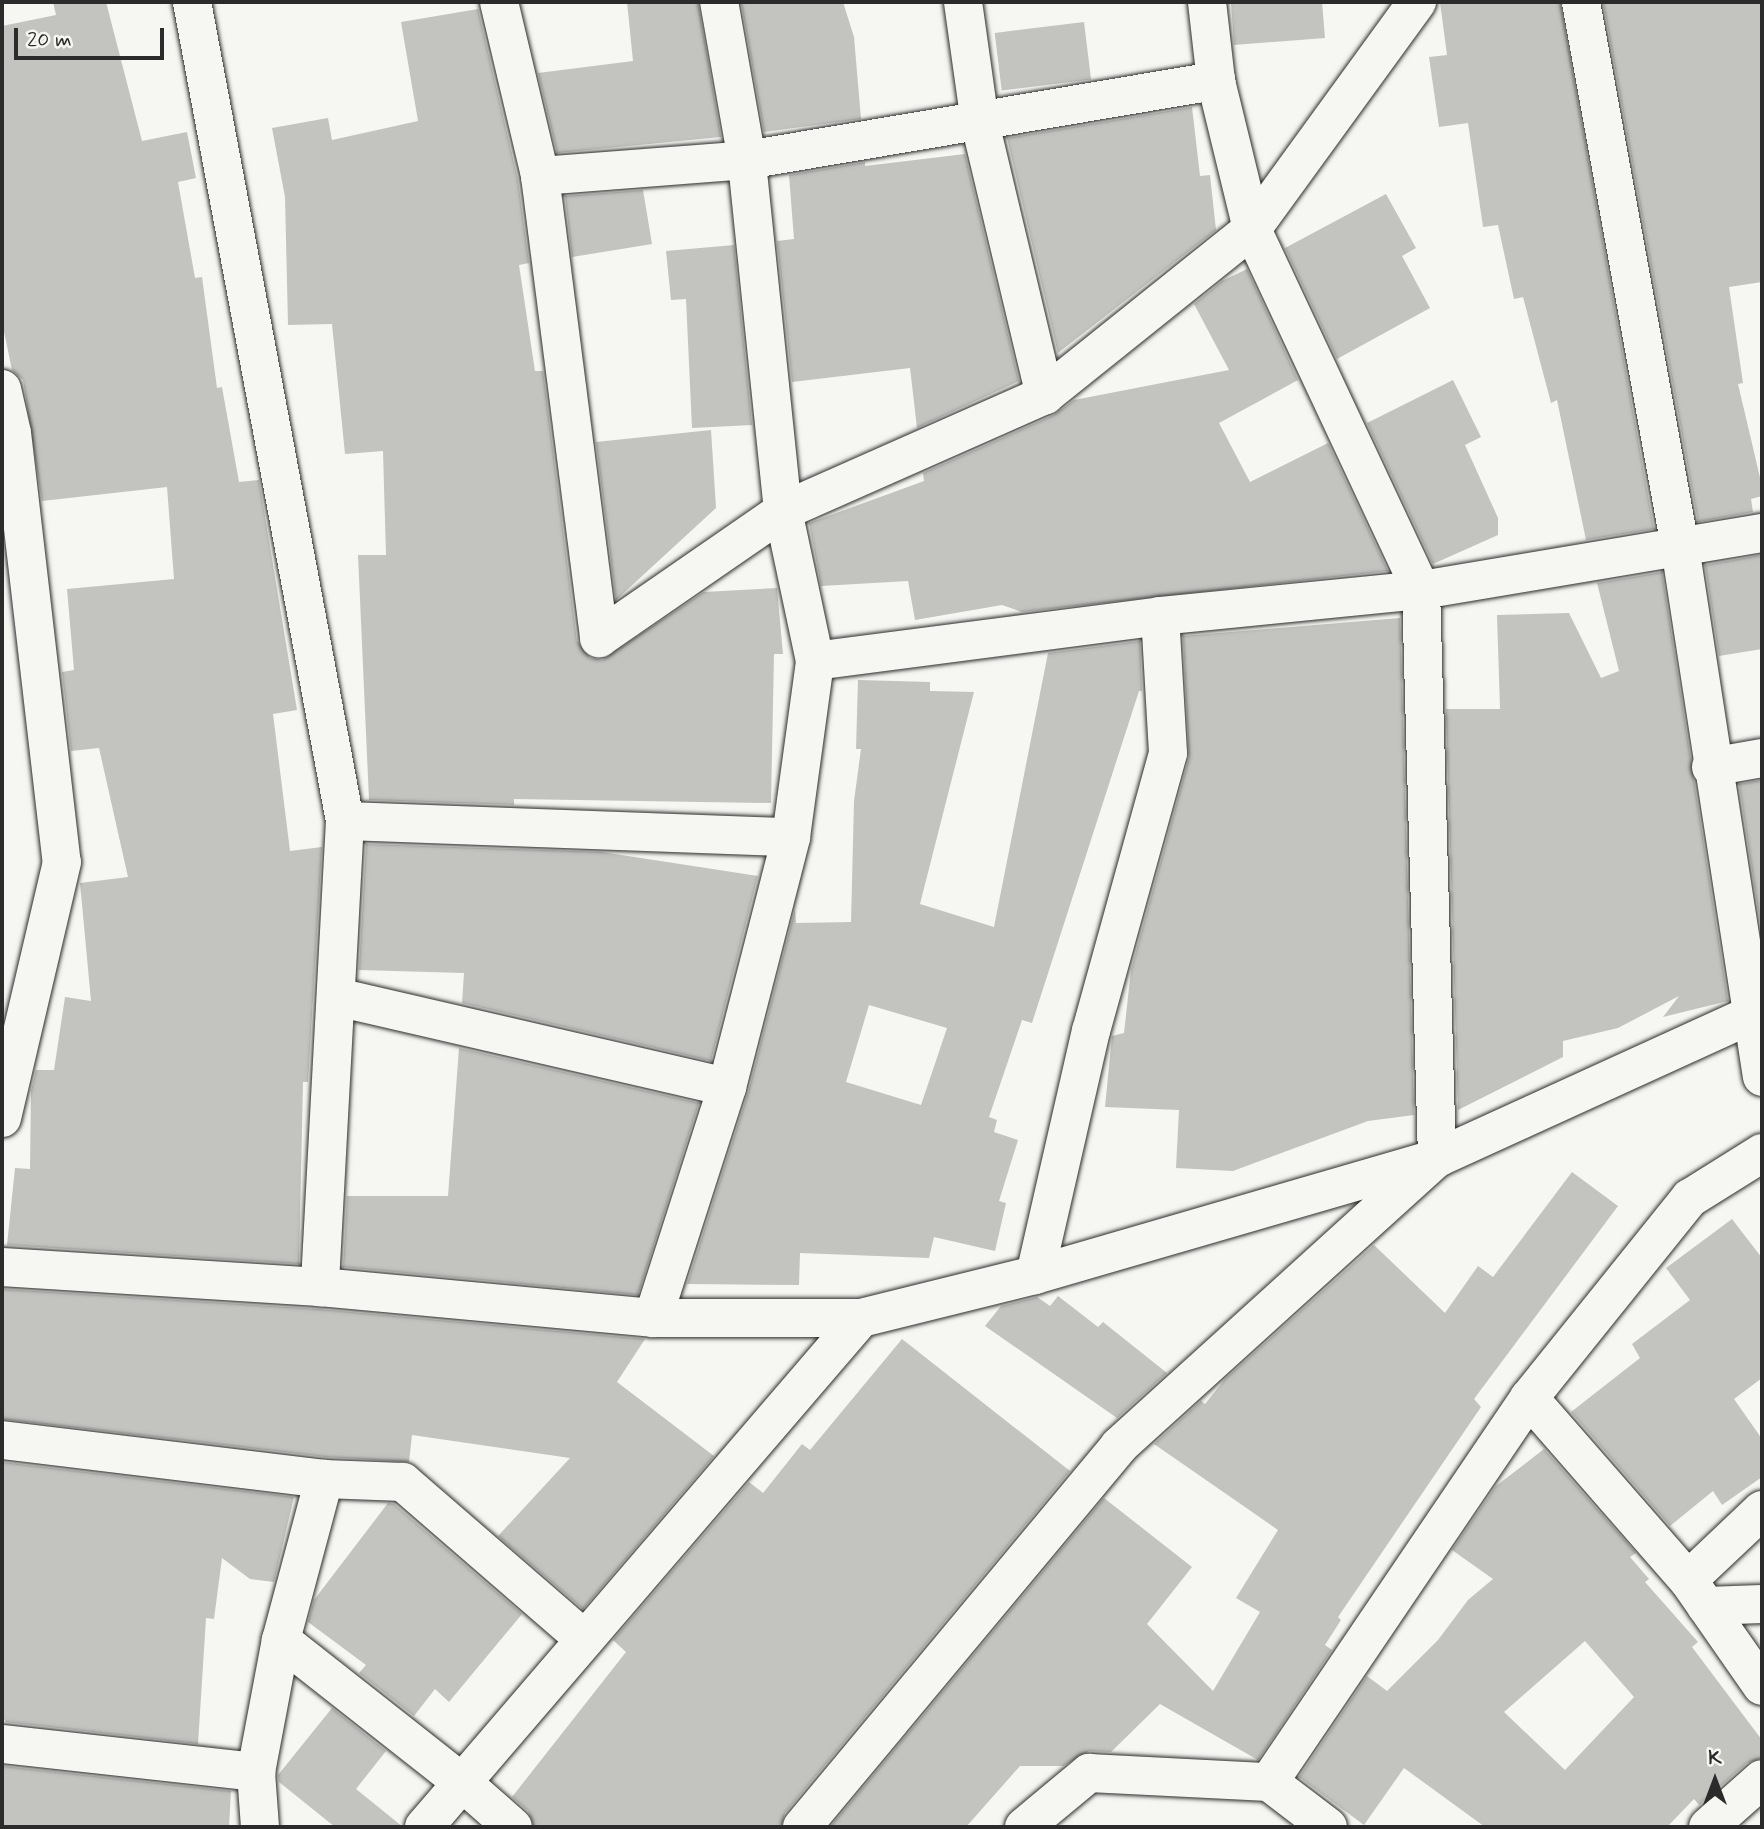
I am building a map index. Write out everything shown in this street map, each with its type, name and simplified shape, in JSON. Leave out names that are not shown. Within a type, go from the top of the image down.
[{"type":"street","points":[[192,2],[345,821],[320,1287]]},
{"type":"street","points":[[499,2],[540,176],[599,638],[783,511],[1045,395],[1252,229],[1417,2]]},
{"type":"street","points":[[653,1318],[727,1087],[791,837],[815,661],[783,511],[747,160],[719,2]]},
{"type":"street","points":[[963,2],[979,124],[1045,395]]},
{"type":"street","points":[[803,1827],[1119,1446],[1437,1158],[1421,590],[1252,229],[1216,81],[1207,2]]},
{"type":"street","points":[[1581,2],[1680,547],[1711,767],[1757,1011],[1762,1077]]},
{"type":"street","points":[[540,176],[747,160],[979,124],[1216,81]]},
{"type":"street","points":[[2,389],[12,433],[62,862],[15,1000],[2,1118]]},
{"type":"street","points":[[815,661],[1160,616],[1421,590],[1762,533]]},
{"type":"street","points":[[1035,1275],[1091,1031],[1168,753],[1160,616]]},
{"type":"street","points":[[1711,767],[1762,758]]},
{"type":"street","points":[[345,821],[791,837]]},
{"type":"street","points":[[337,997],[727,1087]]},
{"type":"street","points":[[2,1267],[320,1287],[653,1318],[861,1318],[1035,1275],[1437,1158],[1757,1011]]},
{"type":"street","points":[[1269,1782],[1530,1398],[1690,1198],[1762,1153]]},
{"type":"street","points":[[424,1827],[464,1784],[584,1639],[861,1318]]},
{"type":"street","points":[[1530,1398],[1697,1593],[1762,1686]]},
{"type":"street","points":[[2,1440],[324,1479],[403,1482],[584,1639]]},
{"type":"street","points":[[260,1827],[256,1772],[281,1640],[324,1479]]},
{"type":"street","points":[[1697,1593],[1762,1510]]},
{"type":"street","points":[[1697,1593],[1762,1604]]},
{"type":"street","points":[[281,1640],[464,1784],[513,1827]]},
{"type":"street","points":[[2,1744],[256,1772]]},
{"type":"street","points":[[1024,1827],[1090,1773],[1269,1782],[1328,1827]]},
{"type":"street","points":[[1707,1827],[1762,1779]]},
{"type":"building","points":[[53,2],[106,2],[142,141],[187,132],[196,178],[178,182],[195,278],[202,277],[217,388],[222,387],[239,482],[259,480],[297,710],[273,714],[290,851],[322,847],[308,1082],[303,1082],[299,1264],[7,1245],[15,1168],[30,1169],[31,1091],[36,1070],[54,1070],[65,997],[91,1001],[80,883],[128,877],[99,748],[71,751],[62,672],[74,670],[67,589],[174,579],[167,487],[42,501],[23,380],[12,370],[2,322],[2,26],[56,15]]},
{"type":"building","points":[[627,2],[698,2],[721,137],[557,153],[538,73],[633,61]]},
{"type":"building","points":[[741,2],[843,2],[854,37],[861,119],[764,132]]},
{"type":"building","points":[[1231,2],[1322,2],[1325,38],[1234,45]]},
{"type":"building","points":[[1440,2],[1560,2],[1654,529],[1586,540],[1557,400],[1551,403],[1523,297],[1514,299],[1498,225],[1483,227],[1468,123],[1439,127],[1429,57],[1447,55]]},
{"type":"building","points":[[1603,2],[1762,2],[1762,282],[1729,287],[1743,383],[1738,384],[1762,486],[1762,496],[1751,499],[1753,512],[1698,522]]},
{"type":"building","points":[[478,9],[518,180],[529,263],[519,265],[535,371],[543,371],[577,641],[590,658],[602,660],[704,592],[777,588],[783,654],[774,654],[771,803],[514,799],[514,805],[369,800],[358,555],[386,555],[383,451],[345,454],[332,324],[288,325],[285,197],[272,128],[328,118],[332,140],[418,121],[401,22]]},
{"type":"building","points":[[1084,22],[1091,80],[1002,91],[995,33]]},
{"type":"building","points":[[1192,107],[1200,176],[1210,175],[1216,230],[1058,353],[1007,138]]},
{"type":"building","points":[[965,154],[1019,381],[917,428],[910,368],[792,382],[777,241],[794,239],[789,175],[865,162],[865,166]]},
{"type":"building","points":[[643,190],[652,244],[572,257],[565,196]]},
{"type":"building","points":[[1386,194],[1416,248],[1402,256],[1430,308],[1337,359],[1285,248]]},
{"type":"building","points":[[734,245],[752,425],[692,428],[686,299],[671,300],[666,251]]},
{"type":"building","points":[[1247,269],[1298,380],[1219,423],[1250,482],[1328,443],[1388,571],[1022,612],[1002,605],[915,620],[908,581],[821,586],[809,523],[924,481],[923,473],[1054,415],[1074,400],[1229,370],[1194,304],[1222,281]]},
{"type":"building","points":[[1453,380],[1481,437],[1465,445],[1498,518],[1498,535],[1433,564],[1367,423]]},
{"type":"building","points":[[711,430],[716,508],[616,600],[596,442]]},
{"type":"building","points":[[1761,555],[1762,649],[1719,656],[1705,565]]},
{"type":"building","points":[[1662,572],[1728,1001],[1663,1017],[1679,996],[1618,1028],[1563,1041],[1563,1057],[1458,1110],[1446,709],[1500,709],[1497,615],[1569,613],[1601,678],[1619,671],[1597,583]]},
{"type":"building","points":[[1400,618],[1414,1115],[1368,1121],[1233,1171],[1176,1168],[1179,1110],[1105,1107],[1112,1036],[1124,1033],[1131,970],[1189,758],[1183,636]]},
{"type":"building","points":[[1140,641],[1142,691],[1139,691],[1032,1023],[1022,1020],[989,1117],[997,1120],[994,1132],[1018,1140],[999,1201],[1006,1203],[995,1251],[934,1237],[929,1258],[800,1253],[799,1285],[687,1284],[748,1093],[795,909],[796,923],[851,922],[854,801],[861,749],[856,749],[858,680],[930,682],[930,691],[974,692],[920,904],[994,927],[1048,653]],"holes":[[[869,1005],[947,1028],[921,1105],[846,1082]]]},
{"type":"building","points":[[1762,780],[1762,936],[1739,784]]},
{"type":"building","points":[[366,844],[602,852],[758,876],[711,1061],[462,1003],[464,973],[359,970]]},
{"type":"building","points":[[459,1048],[699,1103],[638,1295],[343,1267],[347,1196],[448,1196]]},
{"type":"building","points":[[1572,1172],[1618,1206],[1474,1399],[1481,1407],[1338,1617],[1341,1620],[1325,1645],[1332,1650],[1258,1760],[1160,1704],[1111,1752],[1089,1751],[1063,1766],[1020,1766],[966,1827],[830,1827],[1104,1498],[1192,1567],[1147,1624],[1213,1691],[1260,1612],[1236,1598],[1278,1530],[1154,1444],[1201,1401],[1205,1404],[1225,1379],[1374,1245],[1445,1313],[1478,1266],[1493,1277]]},
{"type":"building","points":[[1732,1219],[1762,1258],[1762,1378],[1734,1399],[1762,1439],[1762,1477],[1722,1505],[1713,1491],[1670,1526],[1571,1412],[1640,1358],[1632,1344],[1690,1300],[1666,1268]]},
{"type":"building","points":[[2,1289],[318,1309],[645,1339],[617,1382],[714,1456],[583,1609],[498,1536],[570,1458],[412,1435],[409,1462],[326,1457],[2,1419]]},
{"type":"building","points":[[1058,1296],[1098,1327],[1103,1322],[1167,1373],[1117,1418],[985,1326],[1001,1306],[1037,1297],[1050,1306]]},
{"type":"building","points":[[902,1339],[1070,1471],[785,1813],[781,1827],[534,1827],[528,1811],[512,1797],[626,1652],[613,1640],[749,1482],[763,1493],[802,1444],[810,1450]]},
{"type":"building","points":[[1544,1449],[1636,1553],[1630,1557],[1649,1579],[1645,1582],[1698,1642],[1692,1647],[1762,1740],[1762,1758],[1747,1763],[1699,1805],[1694,1799],[1667,1827],[1485,1827],[1404,1768],[1364,1825],[1299,1777],[1367,1676],[1387,1691],[1438,1640],[1468,1600],[1493,1579],[1452,1550],[1496,1486]],"holes":[[[1585,1641],[1634,1697],[1565,1770],[1504,1712]]]},
{"type":"building","points":[[2,1462],[294,1497],[274,1582],[250,1579],[222,1558],[214,1619],[206,1618],[198,1744],[6,1722],[2,1717]]},
{"type":"building","points":[[388,1503],[394,1504],[522,1614],[449,1702],[435,1689],[414,1716],[359,1673],[366,1665],[308,1622],[314,1600]]},
{"type":"building","points":[[332,1708],[386,1751],[356,1789],[403,1827],[335,1827],[279,1782],[278,1775]]},
{"type":"building","points":[[2,1766],[231,1791],[229,1827],[2,1827]]}]
